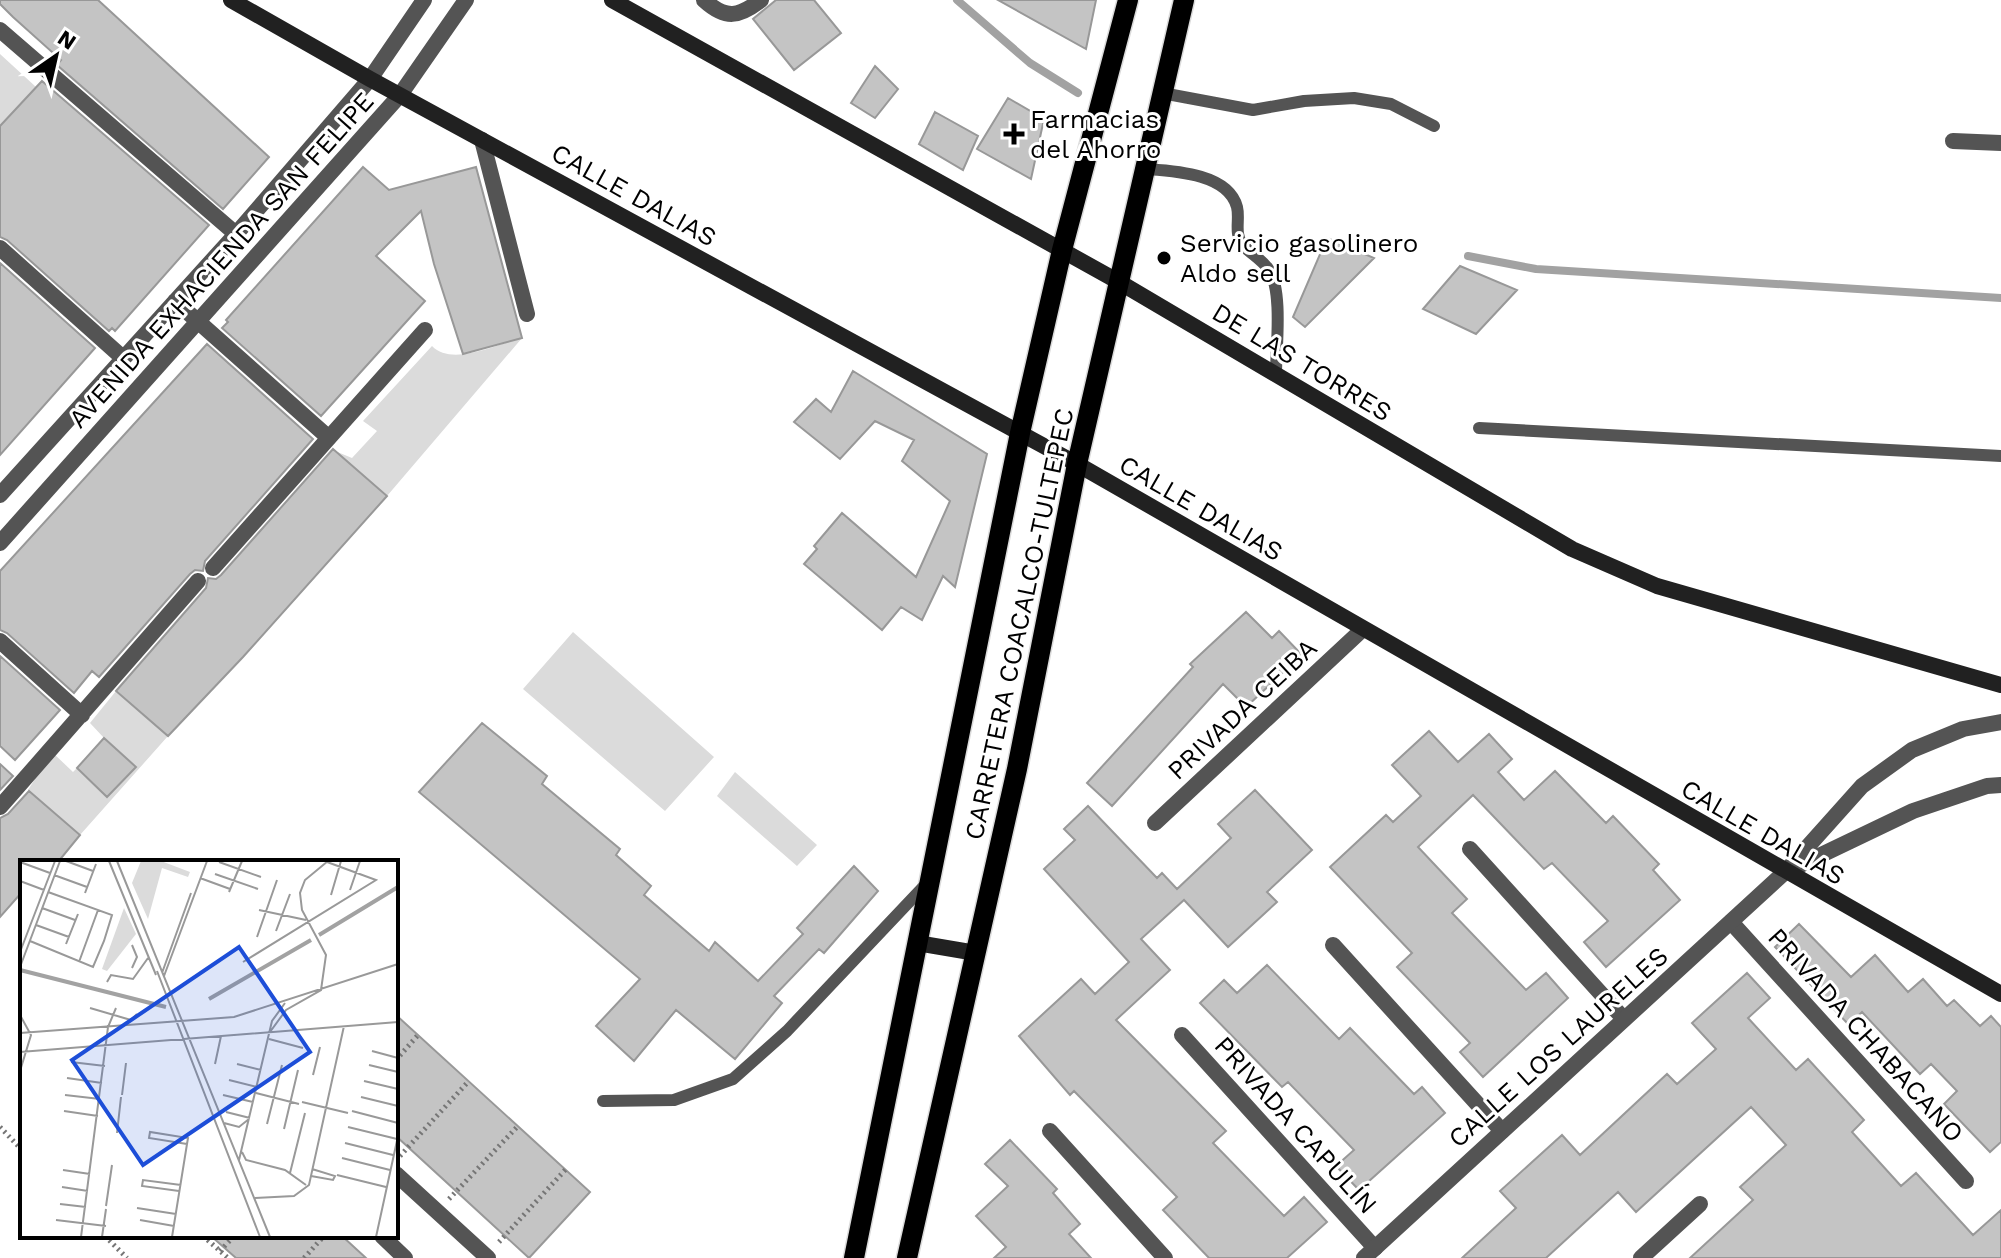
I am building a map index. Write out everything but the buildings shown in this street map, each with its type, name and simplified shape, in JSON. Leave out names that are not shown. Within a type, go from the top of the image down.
[{"type":"main road","name":"CALLE DALIAS","points":[[231,0],[370,79],[1077,464],[2001,994]]},
{"type":"main road","name":"DE LAS TORRES","points":[[612,0],[1119,282],[1572,549],[1657,586],[2001,685]]},
{"type":"main road","name":"CARRETERA COACALCO-TULTEPEC","points":[[854,1258],[1020,433],[1062,250],[1128,0]]},
{"type":"main road","name":"CARRETERA COACALCO-TULTEPEC","points":[[907,1258],[1017,769],[1077,464],[1184,0]]},
{"type":"main road","points":[[917,943],[976,953]]},
{"type":"street","name":"AVENIDA EXHACIENDA SAN FELIPE","points":[[0,495],[6,476],[123,358],[236,234],[370,79],[424,0]]},
{"type":"street","name":"AVENIDA EXHACIENDA SAN FELIPE","points":[[0,543],[400,95],[466,0]]},
{"type":"street","points":[[704,0],[725,15],[744,13],[761,0]]},
{"type":"street","points":[[0,30],[236,234]]},
{"type":"street","points":[[482,140],[527,314]]},
{"type":"street","points":[[1953,141],[2001,143]]},
{"type":"street","points":[[0,248],[123,358]]},
{"type":"street","points":[[175,301],[329,438]]},
{"type":"street","points":[[213,568],[425,330]]},
{"type":"street","points":[[0,807],[198,581]]},
{"type":"street","name":"PRIVADA CEIBA","points":[[1155,823],[1363,629]]},
{"type":"street","points":[[0,641],[82,715]]},
{"type":"street","points":[[1785,872],[1862,786],[1912,750],[1963,729],[2001,722]]},
{"type":"street","points":[[1785,872],[1913,811],[1987,786],[2001,785]]},
{"type":"street","points":[[1470,849],[1624,1019]]},
{"type":"street","name":"CALLE LOS LAURELES","points":[[1369,1253],[1785,872]]},
{"type":"street","name":"PRIVADA CHABACANO","points":[[1731,922],[1966,1181]]},
{"type":"street","points":[[1333,945],[1502,1131]]},
{"type":"street","name":"PRIVADA CAPULÍN","points":[[1182,1035],[1369,1253]]},
{"type":"street","points":[[1050,1131],[1165,1258]]},
{"type":"street","points":[[398,1176],[487,1257]]},
{"type":"street","points":[[1641,1258],[1700,1204]]},
{"type":"street","points":[[384,1238],[405,1258]]},
{"type":"lane","points":[[1162,93],[1253,110],[1304,101],[1354,98],[1391,104],[1434,126]]},
{"type":"lane","points":[[1145,169],[1178,172],[1213,181],[1228,192],[1237,207],[1241,243],[1270,271],[1276,286],[1276,374]]},
{"type":"lane","points":[[1479,428],[2001,456]]},
{"type":"lane","points":[[603,1101],[674,1100],[733,1079],[787,1031],[929,881]]},
{"type":"path","points":[[398,1058],[418,1035]]},
{"type":"path","points":[[398,1158],[467,1083]]},
{"type":"path","points":[[0,1127],[20,1148]]},
{"type":"path","points":[[437,1212],[517,1127]]},
{"type":"path","points":[[487,1257],[566,1169]]},
{"type":"path","points":[[107,1238],[127,1258]]},
{"type":"path","points":[[205,1238],[228,1258]]},
{"type":"path","points":[[220,1251],[232,1238]]},
{"type":"path","points":[[304,1258],[322,1238]]},
{"type":"shaded area","points":[[0,54],[36,87],[0,126]]},
{"type":"shaded area","points":[[522,338],[387,496],[335,451],[352,458],[377,431],[363,421],[432,346],[441,352],[463,354]]},
{"type":"shaded area","points":[[573,632],[714,757],[665,811],[523,689]]},
{"type":"shaded area","points":[[116,691],[168,736],[80,835],[28,790],[52,752],[73,772],[104,738],[90,723]]},
{"type":"shaded area","points":[[735,772],[817,845],[797,866],[717,796]]},
{"type":"waterway","points":[[957,0],[1030,63],[1078,93]]},
{"type":"waterway","points":[[1468,256],[1536,269],[2001,298]]},
{"type":"place","name":"Farmacias del Ahorro","points":[[1014,134]]},
{"type":"place","name":"Servicio gasolinero Aldo sell","points":[[1164,258]]}]
